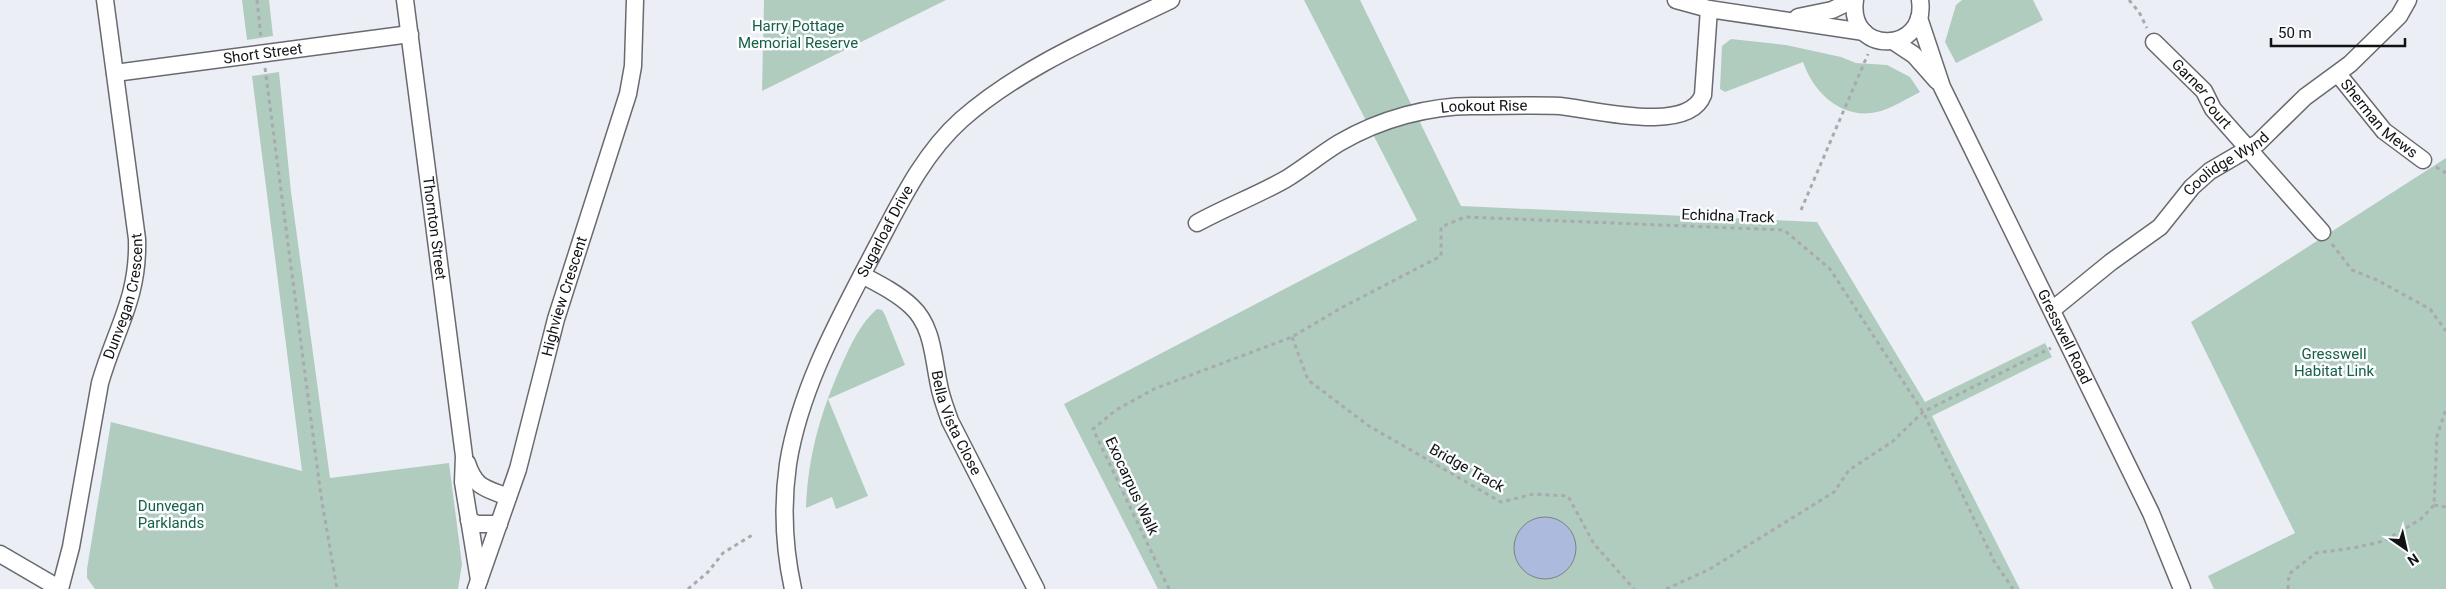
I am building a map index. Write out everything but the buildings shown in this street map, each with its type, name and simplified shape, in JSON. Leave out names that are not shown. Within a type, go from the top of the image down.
[{"type":"street","name":"Dunvegan Crescent","points":[[60,589],[71,547],[100,383],[131,300],[136,278],[137,239],[105,0]]},
{"type":"street","name":"Thornton Street","points":[[405,0],[464,456],[464,482],[478,586]]},
{"type":"street","name":"Highview Crescent","points":[[478,586],[508,497],[531,419],[556,319],[628,94],[633,66],[635,0]]},
{"type":"street","name":"Sugarloaf Drive","points":[[793,589],[784,522],[788,465],[794,437],[813,378],[862,275],[910,185],[943,140],[964,117],[1012,81],[1171,0]]},
{"type":"street","points":[[1676,0],[1709,8],[1788,19],[1893,41],[1910,33],[1919,18],[1920,0]]},
{"type":"street","points":[[1788,19],[1825,12],[1854,0],[1855,17],[1869,36]]},
{"type":"street","name":"Coolidge Wynd","points":[[2052,310],[2116,258],[2160,227],[2192,187],[2210,171],[2265,138],[2305,97],[2338,74],[2399,16],[2408,0]]},
{"type":"street","name":"Lookout Rise","points":[[1197,222],[1283,180],[1356,134],[1398,118],[1427,110],[1471,106],[1560,106],[1636,117],[1676,114],[1692,110],[1703,96],[1709,8]]},
{"type":"street","name":"Gresswell Road","points":[[1919,18],[1942,87],[2151,513],[2182,589]]},
{"type":"street","name":"Short Street","points":[[114,73],[410,34]]},
{"type":"street","name":"Gresswell Road","points":[[1893,41],[1914,55],[1942,87]]},
{"type":"street","name":"Garner Court","points":[[2154,42],[2204,91],[2213,110],[2322,232]]},
{"type":"street","name":"Sherman Mews","points":[[2338,74],[2384,131],[2423,160]]},
{"type":"street","name":"Bella Vista Close","points":[[862,275],[901,297],[913,307],[923,321],[932,347],[942,400],[954,430],[1036,589]]},
{"type":"street","name":"Thornton Street","points":[[464,456],[470,474],[480,486],[508,497]]},
{"type":"street","points":[[469,520],[477,524],[499,524]]},
{"type":"street","points":[[0,554],[60,589]]},
{"type":"path","points":[[257,0],[261,40]]},
{"type":"path","points":[[2129,0],[2139,12],[2154,42]]},
{"type":"path","points":[[1802,210],[1869,36]]},
{"type":"path","points":[[265,68],[321,496],[337,589]]},
{"type":"path","name":"Echidna Track","points":[[1292,338],[1341,308],[1440,256],[1442,227],[1464,217],[1784,230],[1830,269],[1923,412],[1994,561],[2013,589]]},
{"type":"path","points":[[2322,232],[2352,270],[2377,280],[2430,309],[2446,331]]},
{"type":"path","name":"Exocarpus Walk","points":[[1169,589],[1092,429],[1116,410],[1154,389],[1292,338]]},
{"type":"path","name":"Bridge Track","points":[[1292,338],[1308,380],[1369,426],[1467,483],[1501,502],[1534,494],[1568,496],[1594,544],[1634,589]]},
{"type":"path","points":[[1666,589],[1710,569],[1834,492],[1849,470],[1892,442],[1923,412],[2066,340]]},
{"type":"path","points":[[2288,589],[2290,574],[2316,553],[2353,548],[2384,541],[2421,519],[2434,505],[2437,436],[2446,408]]},
{"type":"path","points":[[2434,505],[2446,507]]},
{"type":"path","points":[[688,589],[708,572],[723,552],[754,534]]},
{"type":"green space","points":[[242,0],[269,0],[273,36],[247,40]]},
{"type":"green space","name":"Harry Pottage Memorial Reserve","points":[[764,0],[946,0],[762,91]]},
{"type":"green space","points":[[1304,0],[1360,0],[1461,206],[1817,222],[1925,402],[2045,343],[2052,357],[1932,416],[2020,589],[1158,589],[1064,404],[1417,220]]},
{"type":"green space","points":[[1962,0],[2033,0],[2043,20],[1956,63],[1945,42],[1956,5]]},
{"type":"green space","points":[[1731,39],[1786,45],[1841,57],[1856,63],[1887,65],[1910,77],[1920,92],[1881,111],[1867,113],[1843,109],[1832,103],[1815,85],[1803,62],[1725,92],[1720,89],[1722,46]]},
{"type":"green space","name":"Dunvegan Parklands","points":[[279,72],[291,192],[330,478],[449,463],[462,564],[458,589],[95,589],[87,578],[87,569],[111,422],[302,471],[252,76]]},
{"type":"green space","name":"Gresswell Habitat Link","points":[[2446,158],[2446,589],[2214,589],[2208,576],[2295,533],[2191,322]]},
{"type":"green space","points":[[877,309],[882,310],[905,365],[828,399],[842,364],[866,321]]},
{"type":"green space","points":[[828,399],[868,496],[836,509],[832,497],[806,508],[807,489],[817,434]]}]
